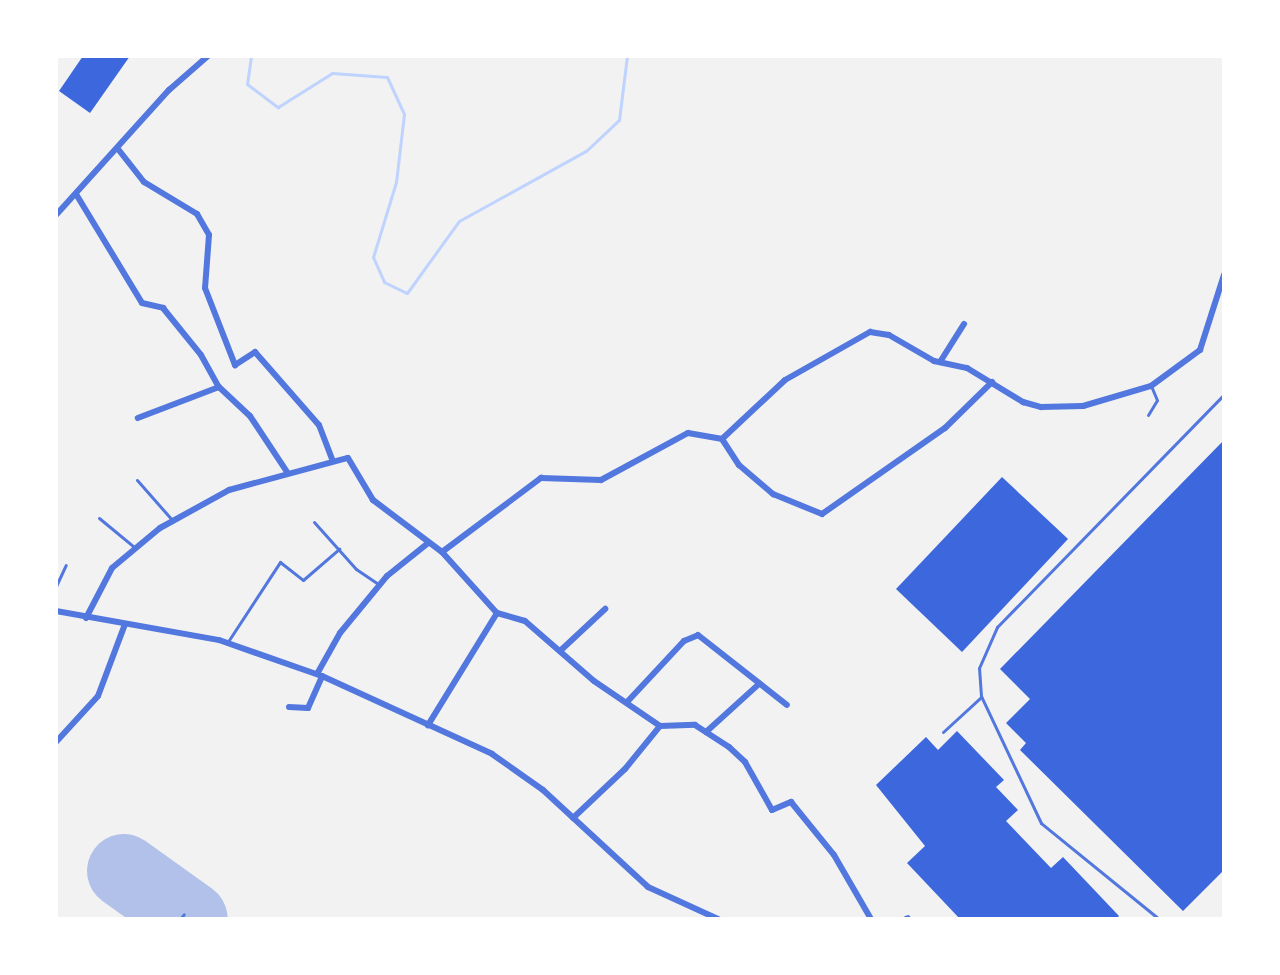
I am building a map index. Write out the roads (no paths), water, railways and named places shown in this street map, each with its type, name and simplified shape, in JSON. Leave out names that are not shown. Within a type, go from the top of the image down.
[{"type":"street","points":[[56,215],[169,90],[208,56]]},
{"type":"street","points":[[118,149],[144,182],[197,214],[209,235],[205,288],[235,365],[255,352],[319,425],[332,459]]},
{"type":"street","points":[[76,194],[142,303],[163,308],[201,355],[219,387],[250,416],[287,472]]},
{"type":"street","points":[[56,200],[64,205]]},
{"type":"street","points":[[722,439],[785,380],[870,332],[889,335],[940,362],[960,365],[1023,402],[1060,410],[1151,386],[1200,350],[1224,275]]},
{"type":"street","points":[[940,362],[964,324]]},
{"type":"street","points":[[442,552],[541,478],[601,480],[688,433],[722,439],[739,465],[773,494],[822,514],[945,428],[992,382]]},
{"type":"street","points":[[138,418],[219,387]]},
{"type":"street","points":[[86,618],[104,580],[134,547],[173,521],[229,490],[260,485],[287,472],[332,459],[351,461],[373,500],[442,552],[497,613],[525,621],[660,726]]},
{"type":"street","points":[[289,707],[308,708],[340,633],[380,585],[428,543]]},
{"type":"street","points":[[560,651],[605,609]]},
{"type":"street","points":[[56,611],[227,643],[320,675],[492,754],[573,818],[648,887],[718,919]]},
{"type":"street","points":[[428,725],[497,613]]},
{"type":"street","points":[[56,742],[98,696],[125,624]]},
{"type":"street","points":[[628,701],[691,636],[704,639],[787,705]]},
{"type":"street","points":[[706,732],[759,684]]},
{"type":"street","points":[[573,818],[625,769],[660,726],[684,722],[706,732],[745,762],[772,810],[791,802],[834,855],[871,919]]},
{"type":"lane","points":[[1148,415],[1157,400],[1151,386]]},
{"type":"lane","points":[[1159,919],[1041,823],[981,696],[979,668],[997,627],[1224,394]]},
{"type":"lane","points":[[137,480],[173,521]]},
{"type":"lane","points":[[99,518],[134,547]]},
{"type":"lane","points":[[314,522],[380,585]]},
{"type":"lane","points":[[227,643],[280,562],[303,580],[339,549]]},
{"type":"lane","points":[[56,586],[66,565]]},
{"type":"lane","points":[[943,732],[981,696]]},
{"type":"lane","points":[[180,919],[184,914]]},
{"type":"lane","points":[[1149,919],[1154,915]]},
{"type":"waterway","points":[[251,56],[247,84],[278,107],[332,73],[387,77],[404,114],[396,182],[373,257],[384,282],[407,293],[459,221],[586,151],[619,120],[627,56]]}]
